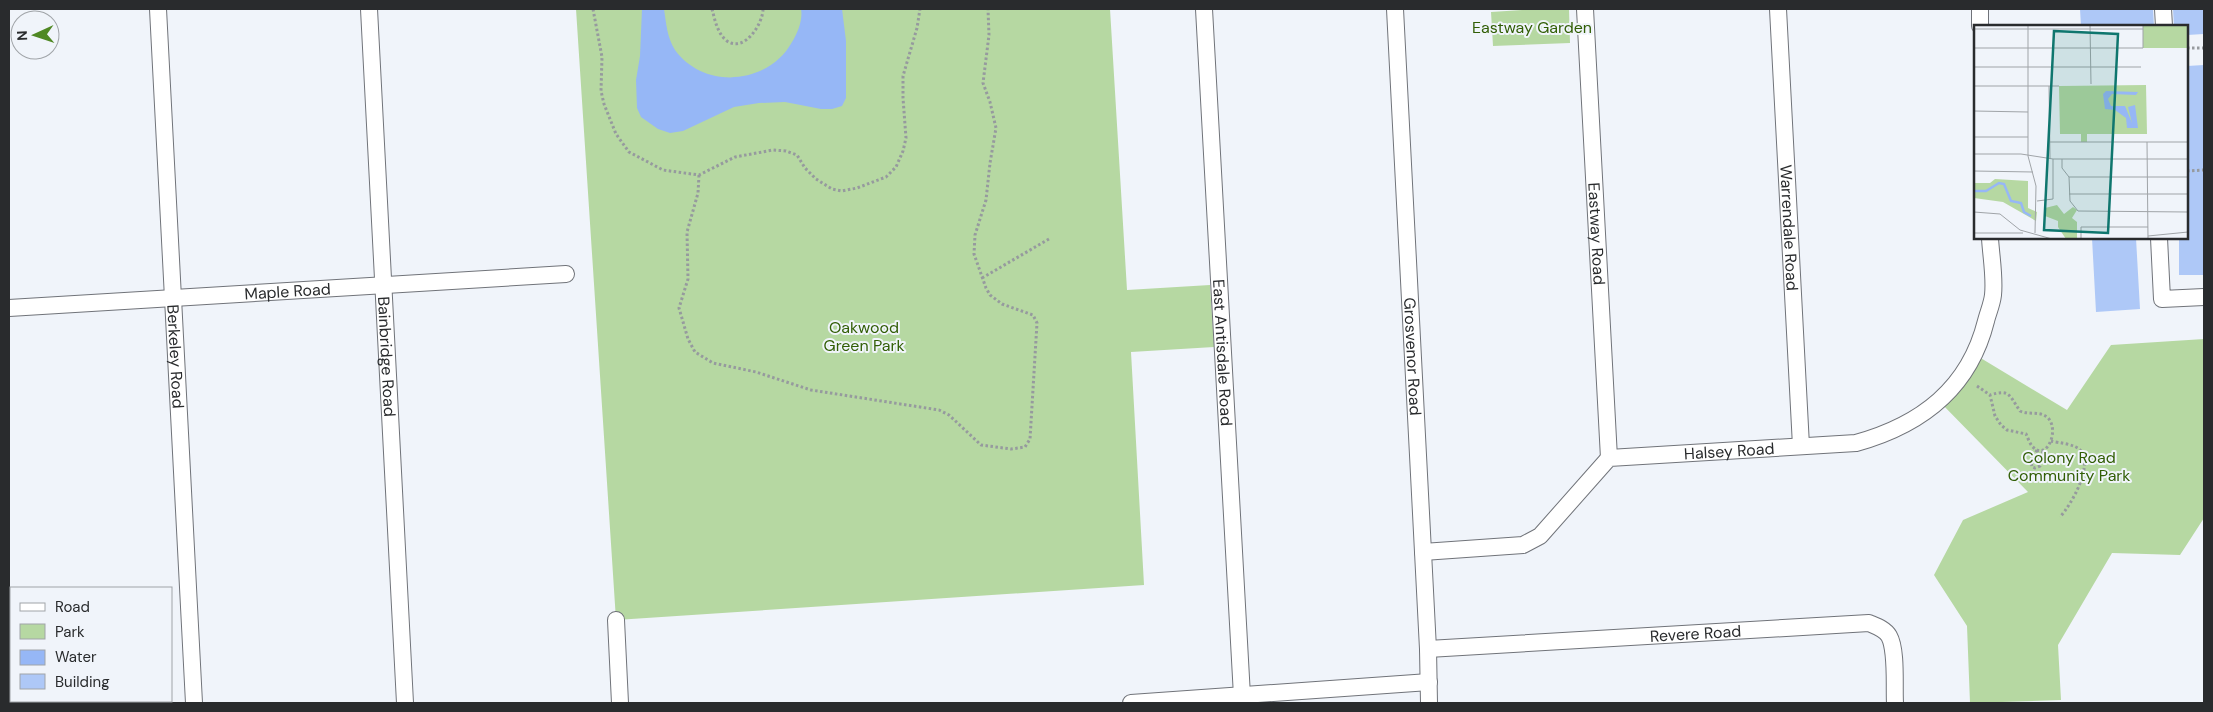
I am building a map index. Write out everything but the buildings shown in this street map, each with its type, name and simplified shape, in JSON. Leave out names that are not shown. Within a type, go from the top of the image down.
[{"type":"street","name":"Berkeley Road","points":[[158,9],[194,703]]},
{"type":"street","name":"Bainbridge Road","points":[[369,9],[405,703]]},
{"type":"street","name":"East Antisdale Road","points":[[1204,9],[1242,696]]},
{"type":"street","name":"Grosvenor Road","points":[[1395,9],[1428,649],[1429,703]]},
{"type":"street","name":"Eastway Road","points":[[1585,9],[1609,458]]},
{"type":"street","name":"Warrendale Road","points":[[1778,9],[1801,446]]},
{"type":"street","points":[[1980,9],[1980,25]]},
{"type":"street","points":[[2163,9],[2164,25]]},
{"type":"street","name":"Halsey Road","points":[[1609,458],[1856,443],[1884,436],[1904,426],[1926,412],[1949,393],[1981,342],[1993,295],[1990,239]]},
{"type":"street","points":[[2159,239],[2162,299],[2204,297]]},
{"type":"street","name":"Maple Road","points":[[9,308],[566,274]]},
{"type":"street","points":[[1423,552],[1523,545],[1540,536],[1609,458]]},
{"type":"street","points":[[616,620],[620,703]]},
{"type":"street","name":"Revere Road","points":[[1428,649],[1869,623],[1879,627],[1889,636],[1893,649],[1895,703]]},
{"type":"street","points":[[1131,703],[1429,682]]},
{"type":"path","points":[[593,9],[602,57],[601,91],[608,118],[619,139],[629,152],[663,170],[699,175],[735,157],[773,150],[793,152],[816,179],[832,189],[849,190],[886,177],[896,167],[906,138],[903,76],[917,28],[920,9]]},
{"type":"path","points":[[712,9],[722,35],[732,42],[739,42],[755,32],[760,23],[763,9]]},
{"type":"path","points":[[699,175],[698,193],[687,232],[688,279],[679,308],[688,339],[695,352],[722,366],[756,372],[811,390],[939,410],[949,415],[981,444],[1022,448],[1029,444],[1037,323],[1033,315],[996,301],[986,288],[974,254],[974,235],[986,200],[996,128],[983,82],[989,35],[988,9]]},
{"type":"path","points":[[2188,48],[2204,48]]},
{"type":"path","points":[[2188,171],[2204,170]]},
{"type":"path","points":[[982,278],[1049,239]]},
{"type":"path","points":[[1977,386],[1990,395],[1995,416],[2001,425],[2007,430],[2026,434],[2033,448],[2044,450]]},
{"type":"path","points":[[1990,395],[2005,392],[2010,395],[2020,410],[2049,418],[2052,427],[2051,441],[2044,450],[2040,466],[2035,468],[2032,467],[2031,461],[2037,450]]},
{"type":"path","points":[[2051,441],[2077,448],[2082,452],[2084,458],[2079,484],[2068,508],[2060,518]]},
{"type":"green space","name":"Oakwood Green Park","points":[[576,9],[1110,9],[1127,290],[1210,285],[1214,347],[1131,352],[1144,585],[616,620]]},
{"type":"green space","name":"Eastway Garden","points":[[1569,9],[1570,43],[1493,46],[1491,12]]},
{"type":"green space","name":"Colony Road Community Park","points":[[2204,339],[2204,518],[2180,555],[2112,553],[2058,645],[2061,700],[1970,703],[1967,626],[1934,575],[1963,520],[2028,492],[1939,401],[1974,354],[2067,410],[2111,345]]},
{"type":"water","points":[[642,9],[664,9],[667,30],[672,45],[688,63],[703,72],[719,77],[736,77],[753,74],[768,67],[782,56],[798,30],[801,21],[801,9],[842,9],[846,41],[846,98],[842,106],[832,109],[821,109],[785,102],[759,103],[734,107],[683,131],[670,133],[658,129],[641,117],[637,108],[636,80],[640,56]]}]
